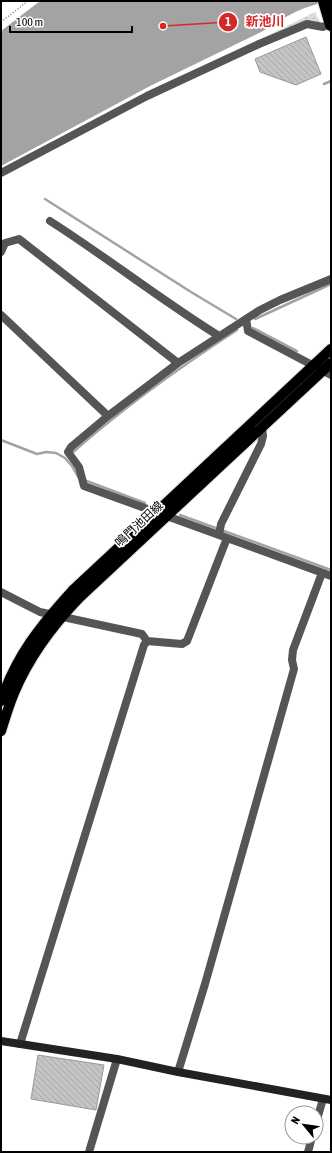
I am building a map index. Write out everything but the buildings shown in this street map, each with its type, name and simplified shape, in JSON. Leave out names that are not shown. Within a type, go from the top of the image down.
[{"type":"highway","points":[[325,3],[331,24]]},
{"type":"main road","name":"鳴門池田線","points":[[1,731],[14,692],[29,663],[61,617],[80,597],[322,370],[331,349]]},
{"type":"main road","name":"鳴門池田線","points":[[1,700],[21,657],[39,628],[72,591],[156,512],[331,363]]},
{"type":"street","points":[[1,173],[147,96],[259,44],[307,24],[323,27],[331,24]]},
{"type":"street","points":[[50,221],[116,265],[185,315],[218,336]]},
{"type":"street","points":[[1,252],[5,244],[19,239],[178,363]]},
{"type":"street","points":[[331,279],[280,300],[218,336],[178,363],[108,416],[71,447],[68,452],[79,467],[84,486],[331,576]]},
{"type":"street","points":[[1,315],[108,416]]},
{"type":"street","points":[[246,319],[248,331],[322,370]]},
{"type":"street","points":[[219,534],[222,524],[260,444],[263,436],[262,427]]},
{"type":"street","points":[[1,592],[40,612],[50,615],[142,634],[147,641],[182,644],[187,642],[227,538]]},
{"type":"street","points":[[178,1072],[207,977],[294,669],[292,660],[293,650],[322,573]]},
{"type":"street","points":[[20,1044],[114,737],[144,645],[147,641]]},
{"type":"street","points":[[1,1041],[117,1060],[327,1100]]},
{"type":"street","points":[[89,1152],[117,1060]]},
{"type":"path","points":[[1,22],[28,1]]},
{"type":"shaded area","points":[[40,1],[330,1],[312,5],[287,16],[263,31],[150,86],[1,166],[1,31]]},
{"type":"shaded area","points":[[315,12],[320,22],[309,22],[269,35]]},
{"type":"waterway","points":[[324,84],[331,81]]},
{"type":"waterway","points":[[45,199],[236,319]]},
{"type":"waterway","points":[[255,319],[331,284]]},
{"type":"waterway","points":[[253,328],[297,351]]},
{"type":"waterway","points":[[72,453],[91,436],[152,388],[237,330]]},
{"type":"waterway","points":[[1,440],[37,454],[46,452],[56,453],[65,458],[79,478]]},
{"type":"waterway","points":[[84,480],[145,503]]},
{"type":"waterway","points":[[180,515],[331,570]]},
{"type":"place","name":"新池川","points":[[163,26]]}]
